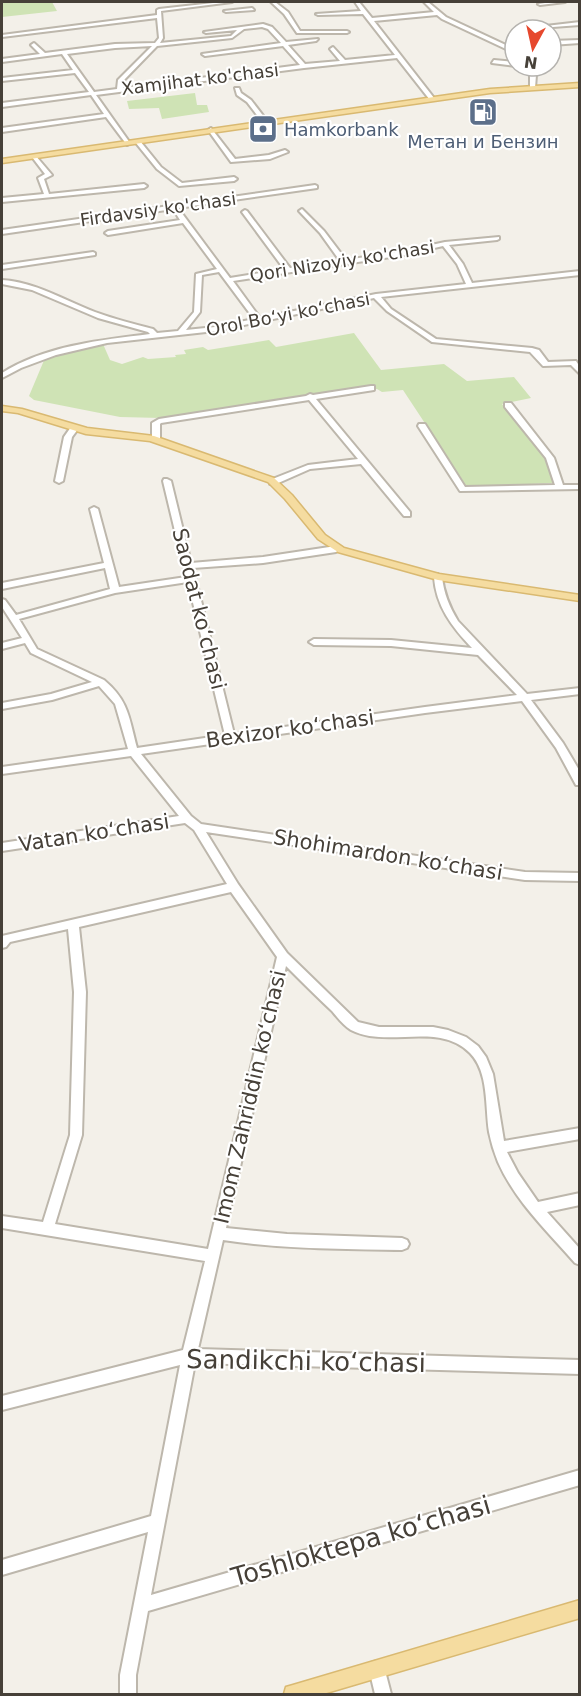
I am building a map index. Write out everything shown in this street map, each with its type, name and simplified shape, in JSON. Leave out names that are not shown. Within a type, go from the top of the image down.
[{"type":"main road","points":[[2,161],[432,99],[533,87],[579,85]]},
{"type":"main road","points":[[2,409],[19,411],[74,429],[156,440],[273,482],[283,489],[326,543],[336,549],[438,577],[579,598]]},
{"type":"main road","points":[[293,1695],[579,1609]]},
{"type":"street","points":[[120,89],[120,81],[161,38],[159,13],[154,2]]},
{"type":"street","points":[[2,36],[230,2]]},
{"type":"street","points":[[249,2],[256,15]]},
{"type":"street","points":[[273,2],[286,13],[299,32],[347,32]]},
{"type":"street","points":[[357,2],[432,99]]},
{"type":"street","points":[[426,2],[439,13],[472,33],[503,45]]},
{"type":"street","points":[[540,4],[563,2]]},
{"type":"street","points":[[226,11],[252,9]]},
{"type":"street","points":[[318,14],[365,12]]},
{"type":"street","points":[[371,20],[439,13]]},
{"type":"street","points":[[58,18],[63,28]]},
{"type":"street","points":[[563,25],[579,23]]},
{"type":"street","points":[[206,32],[263,25],[270,28],[304,66]]},
{"type":"street","points":[[2,60],[42,54],[232,37],[242,28]]},
{"type":"street","points":[[205,54],[316,40]]},
{"type":"street","points":[[563,43],[579,41]]},
{"type":"street","points":[[34,45],[42,54]]},
{"type":"street","points":[[333,49],[343,61]]},
{"type":"street","points":[[63,52],[127,143]]},
{"type":"street","name":"Xamjihat ko'chasi","points":[[2,105],[343,61],[399,56]]},
{"type":"street","points":[[494,63],[503,63]]},
{"type":"street","points":[[2,80],[77,70]]},
{"type":"street","points":[[533,78],[533,87]]},
{"type":"street","points":[[237,89],[238,94],[249,101],[265,122]]},
{"type":"street","points":[[2,130],[106,115]]},
{"type":"street","points":[[211,130],[232,160],[270,157],[285,152]]},
{"type":"street","points":[[138,142],[159,168],[181,185],[234,179]]},
{"type":"street","points":[[35,157],[49,175],[41,178],[47,195]]},
{"type":"street","points":[[2,200],[144,186]]},
{"type":"street","name":"Firdavsiy ko'chasi","points":[[2,232],[315,187]]},
{"type":"street","points":[[174,207],[258,321]]},
{"type":"street","points":[[302,211],[322,232],[344,261]]},
{"type":"street","points":[[245,212],[288,270]]},
{"type":"street","points":[[108,232],[184,221]]},
{"type":"street","points":[[445,244],[497,238]]},
{"type":"street","name":"Qori Nizoyiy ko'chasi","points":[[228,280],[404,253],[445,244],[460,264],[470,285]]},
{"type":"street","points":[[2,267],[93,254]]},
{"type":"street","points":[[180,333],[197,312],[199,274],[220,270]]},
{"type":"street","name":"Orol Boʻyi koʻchasi","points":[[2,376],[18,366],[54,353],[154,334],[205,331],[376,296],[579,273]]},
{"type":"street","points":[[2,283],[35,289],[84,310],[151,330],[154,334]]},
{"type":"street","points":[[376,296],[389,310],[434,342],[532,350],[544,363],[574,363],[579,372]]},
{"type":"street","points":[[156,440],[156,423],[159,421],[371,388]]},
{"type":"street","points":[[310,396],[407,514]]},
{"type":"street","points":[[508,405],[550,458],[560,488]]},
{"type":"street","points":[[422,426],[463,489],[579,487]]},
{"type":"street","points":[[59,481],[68,438],[74,429]]},
{"type":"street","points":[[273,482],[308,467],[363,461]]},
{"type":"street","name":"Saodat koʻchasi","points":[[168,481],[230,737]]},
{"type":"street","points":[[94,509],[114,590]]},
{"type":"street","points":[[189,566],[263,560],[336,549]]},
{"type":"street","points":[[2,586],[107,565]]},
{"type":"street","points":[[438,577],[437,586],[444,607],[479,652],[524,698],[571,764],[579,782]]},
{"type":"street","points":[[14,618],[114,590],[192,579]]},
{"type":"street","name":"Imom Zahriddin koʻchasi","points":[[2,602],[34,651],[101,682],[120,703],[133,751],[187,819],[198,827],[234,887],[283,956],[189,1356],[128,1675],[128,1695]]},
{"type":"street","points":[[2,646],[27,640]]},
{"type":"street","points":[[315,642],[391,643],[479,652]]},
{"type":"street","points":[[2,706],[52,697],[101,682]]},
{"type":"street","name":"Bexizor koʻchasi","points":[[2,771],[230,737],[579,692]]},
{"type":"street","name":"Vatan koʻchasi","points":[[2,847],[187,819]]},
{"type":"street","name":"Shohimardon koʻchasi","points":[[198,827],[525,876],[579,877]]},
{"type":"street","points":[[2,944],[6,938],[234,887]]},
{"type":"street","points":[[47,1230],[76,1135],[80,992],[73,924]]},
{"type":"street","points":[[283,956],[354,1026],[370,1031],[434,1032],[450,1036],[473,1047],[485,1063],[499,1148],[511,1173],[579,1259]]},
{"type":"street","points":[[499,1148],[579,1133]]},
{"type":"street","points":[[537,1208],[579,1199]]},
{"type":"street","points":[[2,1222],[213,1256]]},
{"type":"street","points":[[218,1233],[247,1238],[326,1243],[402,1244]]},
{"type":"street","name":"Sandikchi koʻchasi","points":[[2,1403],[189,1356],[579,1367]]},
{"type":"street","name":"Toshloktepa koʻchasi","points":[[143,1605],[579,1477]]},
{"type":"street","points":[[2,1567],[158,1521]]},
{"type":"street","points":[[377,1669],[383,1695]]},
{"type":"green space","points":[[2,2],[52,2],[57,11],[2,17]]},
{"type":"green space","points":[[195,93],[197,105],[207,105],[209,112],[162,119],[159,108],[129,109],[127,101]]},
{"type":"green space","points":[[354,333],[381,370],[444,364],[467,381],[514,377],[531,398],[502,404],[543,454],[553,483],[467,487],[403,390],[382,392],[377,389],[161,418],[120,417],[34,400],[29,396],[45,358],[103,344],[110,360],[122,364],[143,357],[148,359],[176,357],[175,355],[186,354],[184,350],[203,347],[208,350],[269,340],[276,347]]},
{"type":"place","name":"Метан и Бензин","points":[[483,112]]},
{"type":"place","name":"Hamkorbank","points":[[263,129]]}]
